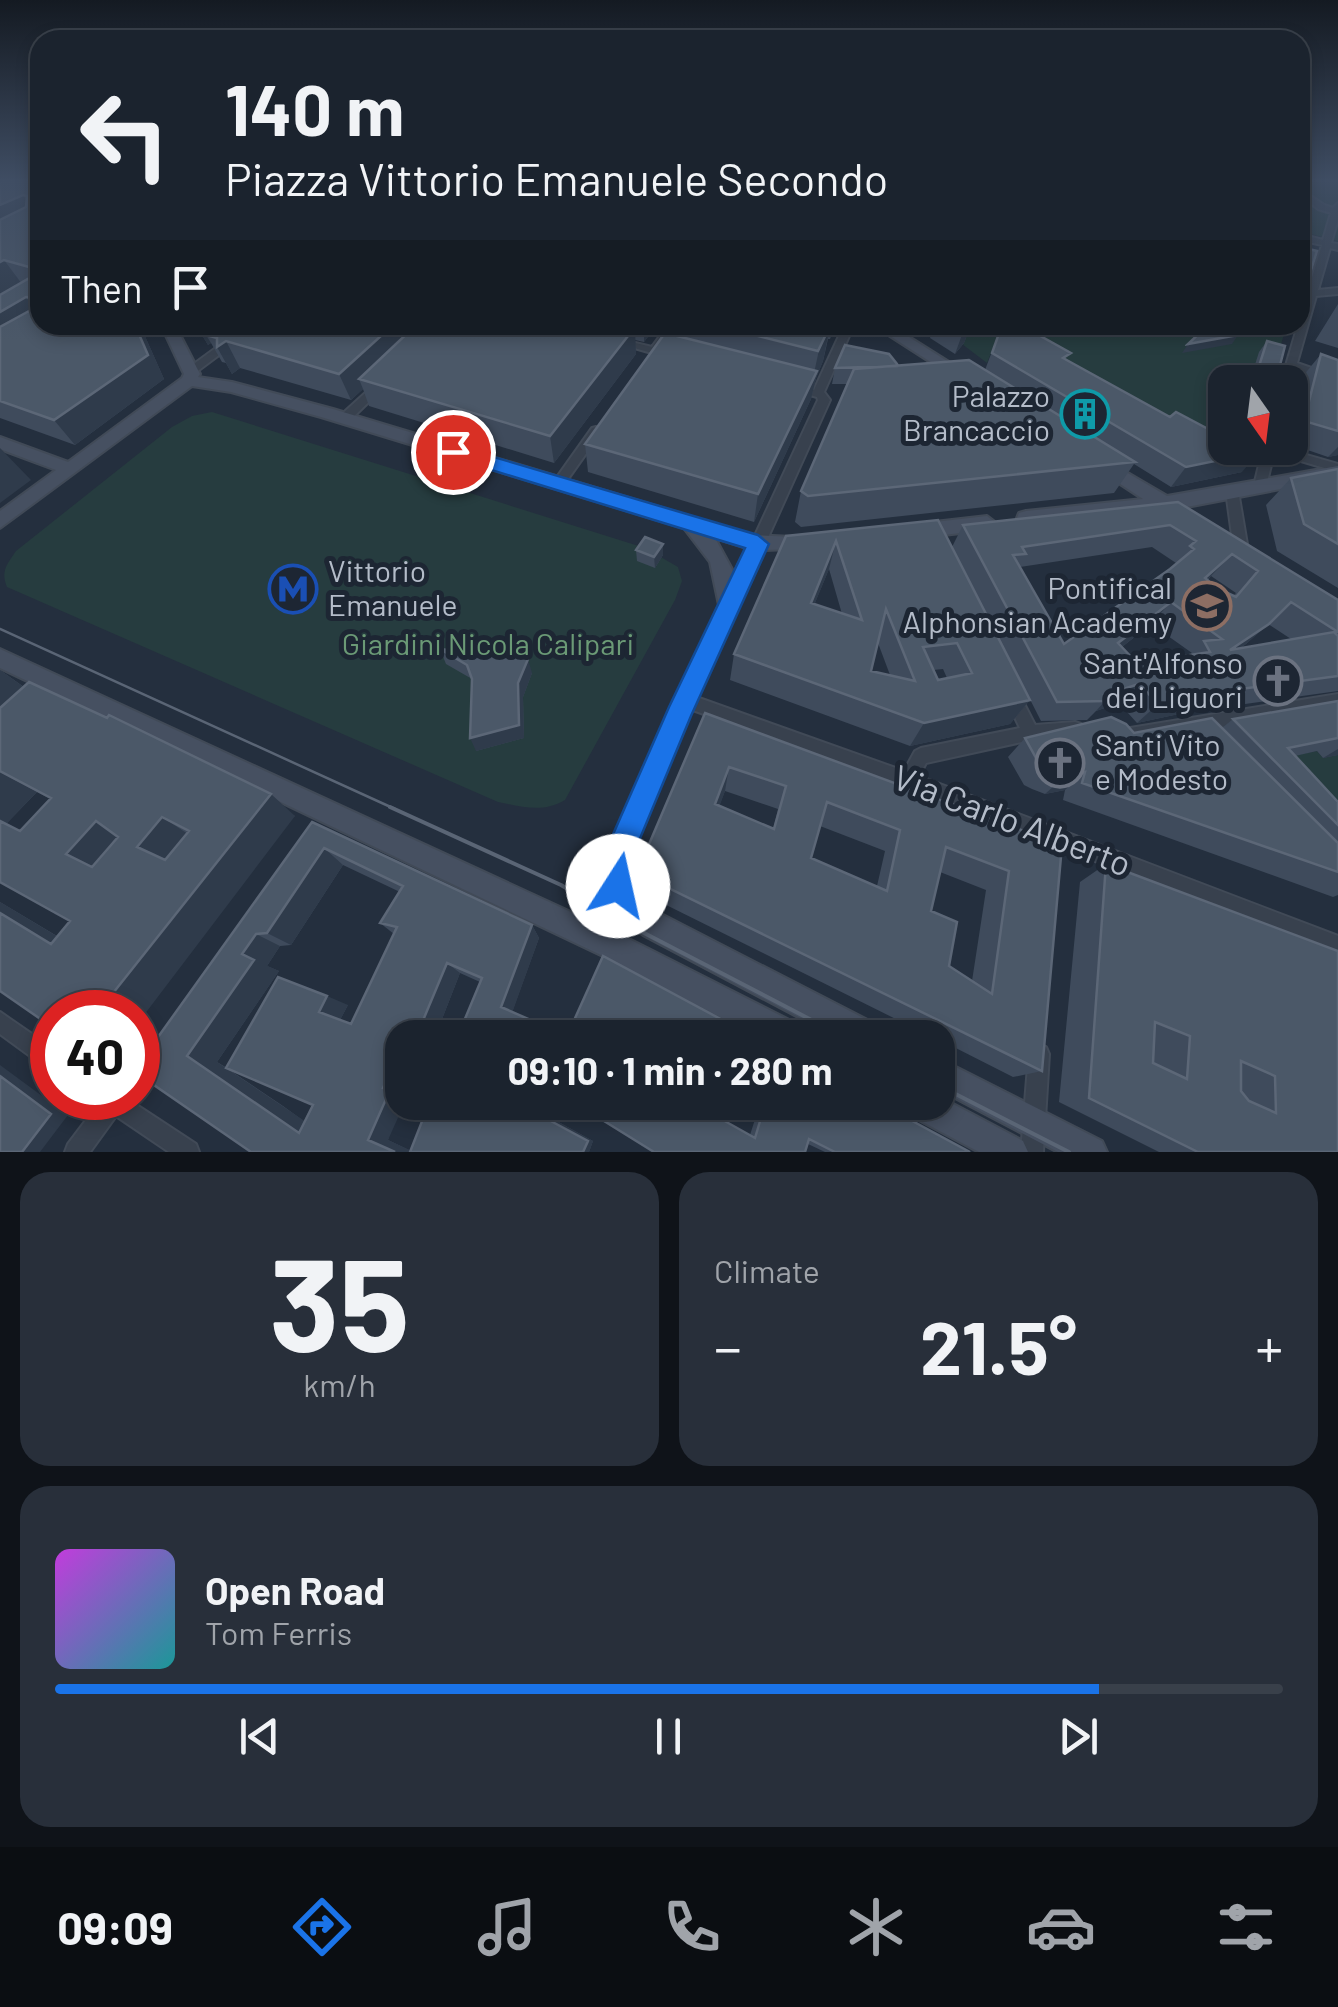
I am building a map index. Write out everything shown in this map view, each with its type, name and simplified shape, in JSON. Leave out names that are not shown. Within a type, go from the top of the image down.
[{"type":"street","points":[[1310,303],[1332,246]]},
{"type":"street","points":[[1313,293],[1338,290]]},
{"type":"street","points":[[172,335],[190,376]]},
{"type":"street","points":[[0,521],[241,335]]},
{"type":"street","points":[[643,367],[666,335]]},
{"type":"street","points":[[835,1020],[653,925],[632,908],[618,886],[617,862],[846,335]]},
{"type":"street","points":[[895,335],[966,384]]},
{"type":"street","points":[[1291,365],[1300,335]]},
{"type":"street","points":[[606,339],[685,359]]},
{"type":"street","points":[[1308,371],[1338,381]]},
{"type":"street","points":[[190,376],[345,418],[758,544],[828,541]]},
{"type":"street","points":[[345,418],[386,378]]},
{"type":"street","points":[[790,386],[821,397],[840,394]]},
{"type":"street","points":[[559,483],[608,414]]},
{"type":"street","points":[[0,443],[70,469]]},
{"type":"street","points":[[1089,456],[1193,520]]},
{"type":"street","points":[[1308,460],[1338,470]]},
{"type":"street","points":[[1260,486],[1266,465]]},
{"type":"street","points":[[897,533],[935,538],[1232,491],[1338,470]]},
{"type":"street","points":[[1232,491],[1241,550]]},
{"type":"street","points":[[682,520],[703,536],[718,556],[726,576],[728,605]]},
{"type":"street","points":[[0,658],[56,692],[320,818],[616,947],[757,1020]]},
{"type":"street","points":[[1009,688],[1030,732]]},
{"type":"street","name":"Via Carlo Alberto","points":[[685,700],[908,780],[1058,846],[1338,946]]},
{"type":"street","points":[[1106,732],[1118,737],[1190,722],[1338,701]]},
{"type":"street","points":[[1190,722],[1210,744]]},
{"type":"street","points":[[908,780],[921,756],[1030,732],[1081,728]]},
{"type":"street","points":[[0,1022],[30,1044]]},
{"type":"street","points":[[1033,1137],[1040,1038]]},
{"type":"street","points":[[955,1084],[1033,1137],[1091,1152]]},
{"type":"street","points":[[76,1152],[98,1120]]},
{"type":"street","points":[[143,1120],[188,1152]]},
{"type":"street","points":[[951,1120],[1012,1152]]},
{"type":"green space","points":[[1310,233],[1338,233],[1338,241],[1310,234]]},
{"type":"green space","points":[[950,335],[1284,335],[1274,365],[1208,365],[1208,456],[1003,339],[996,340],[987,363]]},
{"type":"green space","name":"Giardini Nicola Calipari","points":[[212,412],[645,548],[678,567],[682,581],[675,600],[565,800],[541,808],[498,802],[7,587],[5,572],[16,551],[172,427],[192,416]]},
{"type":"green space","points":[[1317,751],[1323,758],[1338,755],[1338,838],[1268,761]]},
{"type":"building","points":[[0,233],[30,233],[30,267],[0,262]]},
{"type":"building","points":[[1310,249],[1317,251],[1310,274]]},
{"type":"building","points":[[30,278],[30,297],[0,312],[0,295]]},
{"type":"building","points":[[30,310],[30,335],[139,335],[148,355],[54,420],[0,401],[0,327]]},
{"type":"building","points":[[206,335],[382,335],[339,374],[226,341],[217,347],[217,338]]},
{"type":"building","points":[[405,335],[629,335],[550,436],[359,379]]},
{"type":"building","points":[[664,335],[817,371],[758,494],[585,444]]},
{"type":"building","points":[[754,335],[826,335],[818,351]]},
{"type":"building","points":[[998,335],[1039,335],[1071,353],[1063,358],[1170,417],[1176,412],[1208,429],[1208,462],[1186,467],[992,353]]},
{"type":"building","points":[[1197,335],[1238,335],[1188,344]]},
{"type":"building","points":[[1267,341],[1285,346],[1280,365],[1260,363]]},
{"type":"building","points":[[845,345],[889,354],[897,366],[835,368]]},
{"type":"building","points":[[1321,354],[1338,360],[1338,431],[1308,422],[1308,405]]},
{"type":"building","points":[[969,360],[1135,462],[808,496],[801,491],[854,369]]},
{"type":"building","points":[[1338,469],[1338,544],[1304,524],[1291,478]]},
{"type":"building","points":[[1178,502],[1338,600],[1338,632],[1291,602],[1269,624],[1230,650],[1334,632],[1338,636],[1338,676],[1158,704],[1139,684],[1104,695],[1105,701],[1057,702],[963,525]],"holes":[[[1170,525],[1196,541],[1190,546],[1194,549],[1170,569],[1064,644],[1013,555],[1026,554],[1022,547]],[[1232,554],[1258,571],[1236,597],[1208,584],[1205,578]],[[1171,602],[1222,639],[1204,641],[1210,652],[1137,663],[1118,643]]]},
{"type":"building","points":[[938,520],[1030,700],[924,723],[734,654],[786,536]],"holes":[[[836,541],[862,620],[811,603]],[[886,609],[915,681],[871,671]],[[957,643],[972,673],[938,680],[923,647]]]},
{"type":"building","points":[[645,537],[663,544],[654,557],[636,550]]},
{"type":"building","points":[[440,649],[528,659],[518,683],[519,725],[470,738],[472,679],[467,665]]},
{"type":"building","points":[[29,682],[107,718],[109,715],[271,794],[115,990],[30,990],[30,1012],[0,991],[0,913],[51,944],[70,921],[0,882],[0,821],[20,831],[51,798],[0,771],[0,708]],"holes":[[[162,817],[189,831],[165,860],[137,847]],[[96,821],[118,837],[92,867],[66,854]]]},
{"type":"building","points":[[1338,701],[1338,738],[1288,748],[1338,802],[1338,825],[1233,719]]},
{"type":"building","points":[[705,713],[1062,845],[1042,1071],[955,1028],[955,1020],[938,1020],[638,870]],"holes":[[[729,767],[786,786],[774,829],[715,804]],[[827,802],[900,830],[887,891],[811,858]],[[946,847],[1009,871],[992,994],[949,966],[957,922],[931,911]]]},
{"type":"building","points":[[1111,717],[1134,733],[1212,718],[1338,843],[1338,872],[1082,783],[1085,772],[1064,777],[1049,771],[1041,767],[1025,738]]},
{"type":"building","points":[[312,822],[532,925],[501,1007],[531,1020],[464,1020],[482,978],[447,963],[423,1020],[385,1020],[385,1101],[368,1140],[395,1152],[251,1152],[160,1089],[160,1034]],"holes":[[[324,848],[403,886],[380,923],[397,927],[351,1024],[319,1012],[327,996],[278,977],[226,1068],[313,1105],[299,1133],[187,1056],[254,960],[242,954],[256,934],[267,933]]]},
{"type":"building","points":[[1106,864],[1338,951],[1338,1152],[1198,1152],[1089,1098]],"holes":[[[1155,1022],[1190,1036],[1187,1079],[1153,1063]],[[1241,1061],[1275,1076],[1276,1113],[1249,1101],[1241,1091]]]},
{"type":"building","points":[[603,956],[722,1020],[574,1020]]},
{"type":"building","points":[[0,1076],[30,1098],[30,1120],[46,1120],[22,1152],[0,1152]]},
{"type":"building","points":[[423,1120],[549,1120],[588,1141],[583,1152],[410,1152]]},
{"type":"building","points":[[602,1120],[723,1120],[755,1138],[760,1120],[910,1120],[970,1152],[835,1152],[809,1139],[805,1152],[654,1152]]},
{"type":"tram line","points":[[0,629],[395,809]]},
{"type":"tram line","points":[[390,807],[561,885],[625,923],[811,1020]]},
{"type":"tram line","points":[[955,1094],[1069,1152]]},
{"type":"place","name":"Palazzo Brancaccio","points":[[1085,414]]},
{"type":"place","name":"Vittorio Emanuele","points":[[293,589]]},
{"type":"place","name":"Pontifical Alphonsian Academy","points":[[1207,606]]},
{"type":"place","name":"Sant'Alfonso dei Liguori","points":[[1278,681]]},
{"type":"place","name":"Santi Vito e Modesto","points":[[1060,763]]},
{"type":"route","points":[[453,452],[758,544],[622,848],[616,868],[618,886]]}]
